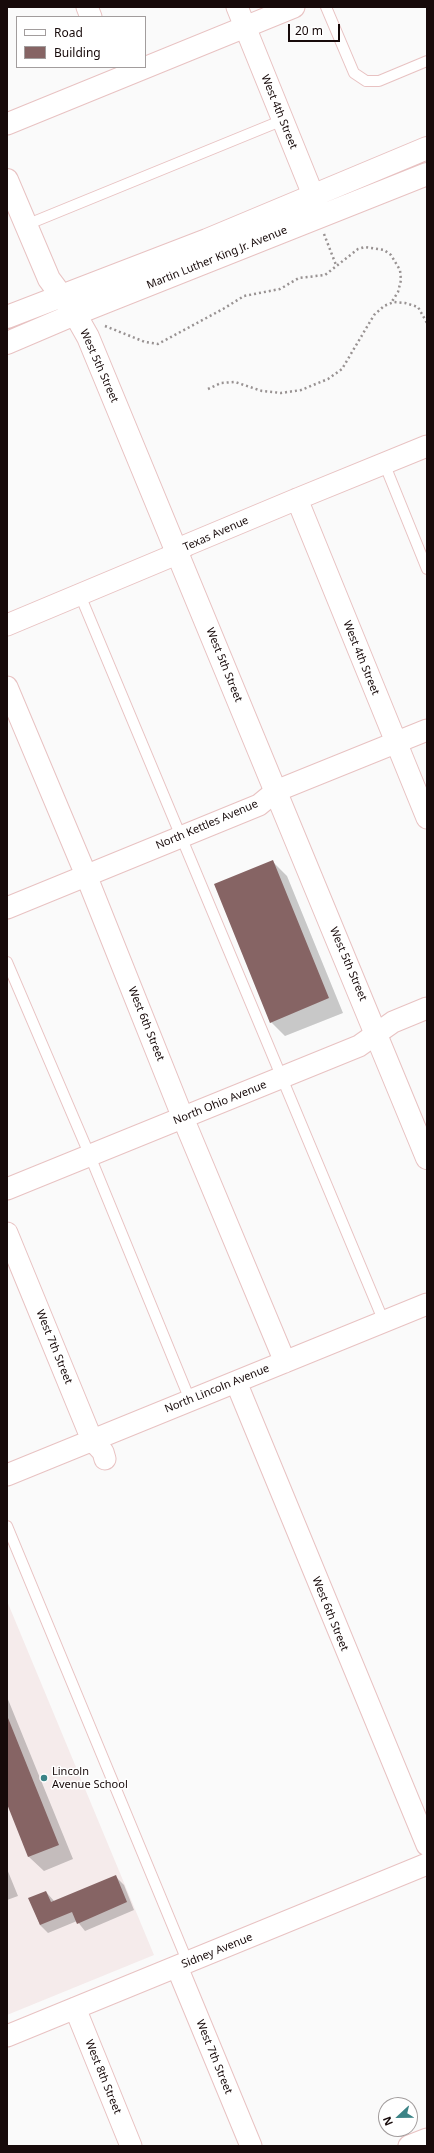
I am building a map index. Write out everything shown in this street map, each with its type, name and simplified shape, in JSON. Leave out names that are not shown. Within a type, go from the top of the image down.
[{"type":"street","name":"West 4th Street","points":[[237,7],[313,195],[322,222]]},
{"type":"street","points":[[146,62],[245,27],[294,7]]},
{"type":"street","points":[[7,124],[114,73],[128,68]]},
{"type":"street","name":"Martin Luther King Jr. Avenue","points":[[7,343],[68,306],[207,240],[427,148]]},
{"type":"street","name":"Martin Luther King Jr. Avenue","points":[[7,317],[68,306],[322,222],[427,174]]},
{"type":"street","name":"West 5th Street","points":[[7,180],[50,279],[88,337],[178,551],[427,1158]]},
{"type":"street","name":"Texas Avenue","points":[[7,625],[167,558],[187,545],[427,446]]},
{"type":"street","name":"West 4th Street","points":[[297,499],[427,818]]},
{"type":"street","name":"West 6th Street","points":[[7,687],[86,874],[183,1118],[285,1362]]},
{"type":"street","name":"North Kettles Avenue","points":[[7,908],[86,874],[259,805],[276,791],[427,730]]},
{"type":"street","name":"North Ohio Avenue","points":[[7,1189],[359,1046],[377,1035],[393,1022],[427,1008]]},
{"type":"street","name":"West 7th Street","points":[[7,1233],[92,1440],[103,1452],[105,1459]]},
{"type":"street","name":"North Lincoln Avenue","points":[[7,1475],[427,1304]]},
{"type":"street","name":"West 6th Street","points":[[236,1382],[427,1845]]},
{"type":"street","name":"Sidney Avenue","points":[[7,2036],[427,1864]]},
{"type":"street","name":"West 7th Street","points":[[183,1965],[251,2146]]},
{"type":"street","name":"West 8th Street","points":[[75,2008],[131,2146]]},
{"type":"street","points":[[409,2146],[427,2139]]},
{"type":"lane","points":[[326,7],[354,73],[366,82],[379,81],[427,61]]},
{"type":"lane","points":[[26,225],[283,120]]},
{"type":"lane","points":[[384,463],[427,569]]},
{"type":"lane","points":[[80,595],[384,1322]]},
{"type":"lane","points":[[7,962],[90,1156],[190,1400]]},
{"type":"lane","points":[[7,1526],[183,1965]]},
{"type":"path","points":[[322,222],[336,266]]},
{"type":"path","points":[[103,326],[145,342],[158,344],[223,310],[244,296],[280,289],[299,278],[325,275],[358,249],[365,247],[384,250],[391,255],[400,270],[401,280],[398,292],[391,304],[374,315],[342,369],[328,379],[300,390],[281,393],[262,391],[235,382],[221,383],[208,389]]},
{"type":"path","points":[[391,304],[405,303],[418,307],[427,323]]},
{"type":"shaded area","name":"Lincoln Avenue School","points":[[7,1601],[154,1955],[7,2015]]},
{"type":"building","points":[[273,860],[329,998],[270,1023],[214,884]]},
{"type":"building","points":[[8,1718],[59,1845],[28,1857],[7,1804]]},
{"type":"building","points":[[116,1875],[127,1902],[77,1924],[72,1912],[40,1925],[28,1898],[46,1891],[51,1902]]},
{"type":"place","name":"Lincoln Avenue School","points":[[44,1778]]}]
